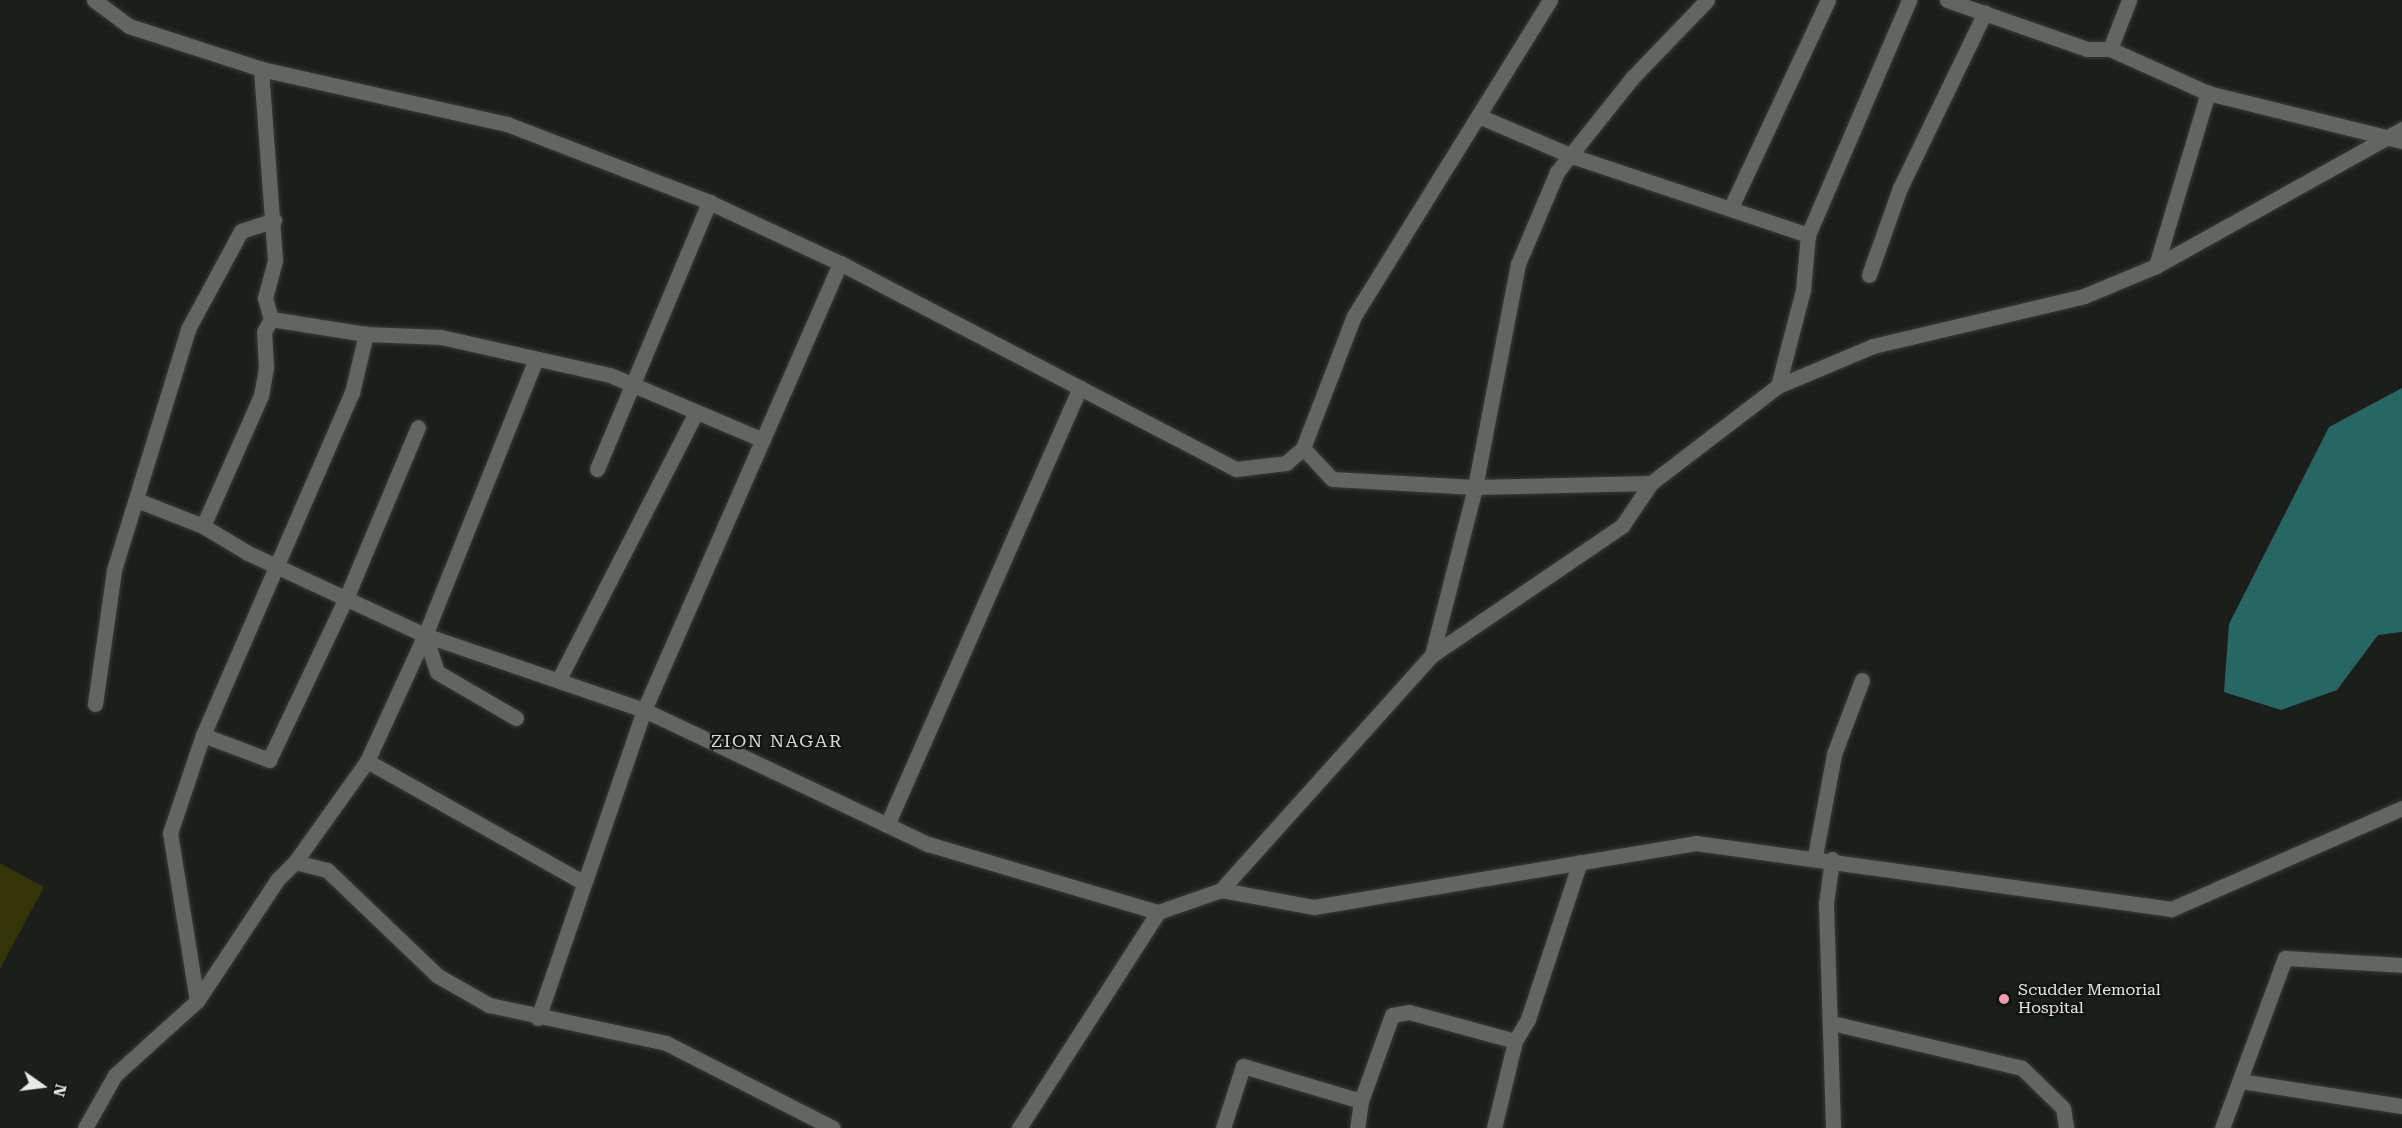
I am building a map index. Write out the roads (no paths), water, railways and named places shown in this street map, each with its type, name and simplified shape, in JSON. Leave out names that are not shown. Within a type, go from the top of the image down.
[{"type":"street","points":[[94,0],[129,26],[261,69],[507,124],[709,202],[840,263],[1236,469],[1286,463],[1303,448],[1354,316],[1481,117],[1550,0]]},
{"type":"street","points":[[1432,655],[1475,488],[1518,264],[1557,172],[1632,78],[1707,0]]},
{"type":"street","points":[[1732,205],[1828,0]]},
{"type":"street","points":[[1778,386],[1803,290],[1808,235],[1909,0]]},
{"type":"street","points":[[1947,0],[2087,49],[2110,49],[2208,93],[2398,135]]},
{"type":"street","points":[[2110,49],[2129,0]]},
{"type":"street","points":[[1869,275],[1900,188],[1985,12]]},
{"type":"street","points":[[203,526],[261,396],[264,332],[271,319],[265,298],[275,260],[274,220],[261,69]]},
{"type":"street","points":[[2156,266],[2208,93]]},
{"type":"street","points":[[1481,117],[1572,156],[1732,205],[1808,235]]},
{"type":"street","points":[[139,501],[203,526],[248,553],[276,562],[425,634],[644,710],[928,844],[1158,912],[1221,890],[1432,655],[1622,526],[1651,483],[1778,386],[1873,345],[2084,296],[2156,266],[2398,135]]},
{"type":"street","points":[[597,469],[709,202]]},
{"type":"street","points":[[95,704],[114,570],[139,501],[188,329],[241,231],[274,220]]},
{"type":"street","points":[[538,1018],[644,710],[840,263]]},
{"type":"street","points":[[271,319],[366,334],[441,337],[610,375],[694,414],[762,440]]},
{"type":"street","points":[[197,1002],[170,833],[203,735],[276,562],[352,393],[366,334]]},
{"type":"street","points":[[85,1128],[115,1075],[197,1002],[367,761],[425,634],[536,359]]},
{"type":"street","points":[[887,825],[1080,388]]},
{"type":"street","points":[[559,679],[694,414]]},
{"type":"street","points":[[203,735],[269,760],[347,596],[418,427]]},
{"type":"street","points":[[1303,448],[1332,479],[1475,488],[1651,483]]},
{"type":"street","points":[[425,634],[437,672],[516,718]]},
{"type":"street","points":[[1815,856],[1834,754],[1862,680]]},
{"type":"street","points":[[367,761],[585,883]]},
{"type":"street","points":[[1221,890],[1314,907],[1696,843],[1815,856],[2171,909],[2402,808]]},
{"type":"street","points":[[1832,859],[1826,904],[1832,1023],[1833,1128]]},
{"type":"street","points":[[295,862],[327,870],[438,976],[489,1005],[538,1018],[666,1043],[833,1128]]},
{"type":"street","points":[[1494,1128],[1515,1041],[1528,1019],[1580,862]]},
{"type":"street","points":[[1019,1128],[1158,912]]},
{"type":"street","points":[[2222,1128],[2286,958],[2402,965]]},
{"type":"street","points":[[1357,1128],[1362,1101],[1392,1015],[1409,1012],[1515,1041]]},
{"type":"street","points":[[1832,1023],[2022,1068],[2063,1108],[2066,1128]]},
{"type":"street","points":[[1224,1128],[1243,1066],[1362,1101]]},
{"type":"street","points":[[2240,1080],[2402,1106]]},
{"type":"water","points":[[2402,388],[2402,632],[2378,635],[2337,690],[2281,710],[2224,692],[2229,624],[2329,427]]},
{"type":"place","name":"Scudder Memorial Hospital","points":[[2004,999]]},
{"type":"district","name":"ZION NAGAR","points":[[777,741]]}]
